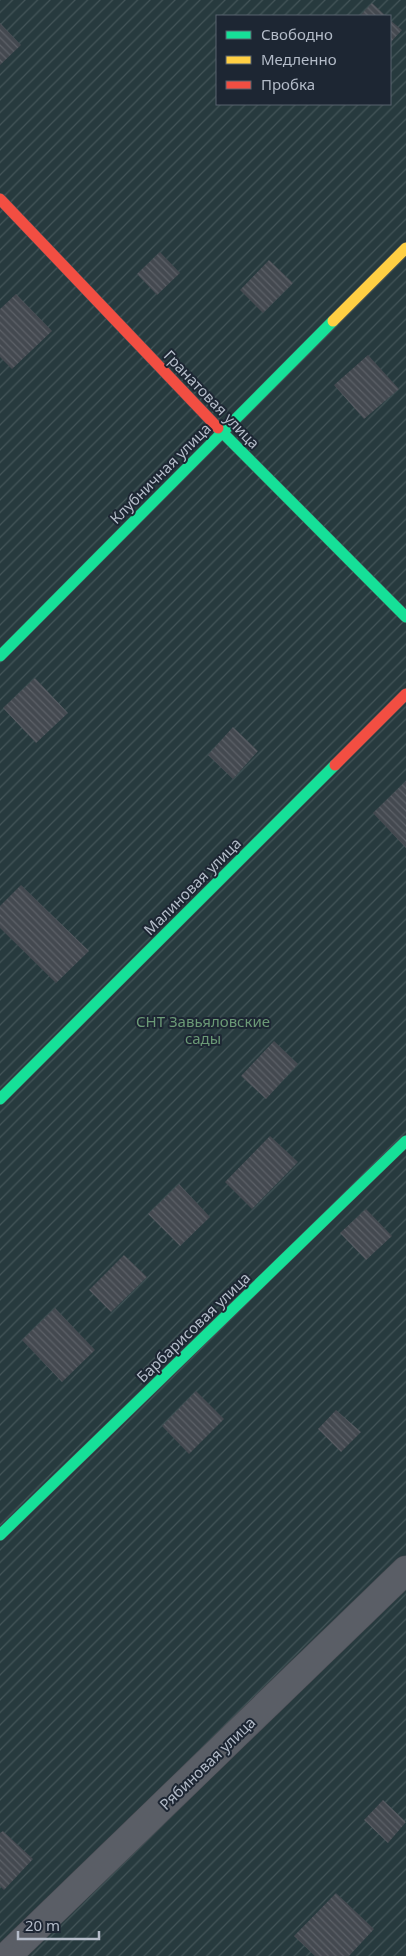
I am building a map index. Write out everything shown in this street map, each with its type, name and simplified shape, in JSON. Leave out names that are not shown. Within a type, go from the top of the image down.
[{"type":"street","name":"Гранатовая улица","points":[[4,210],[406,617]]},
{"type":"street","name":"Клубничная улица","points":[[0,656],[406,248]]},
{"type":"street","name":"Малиновая улица","points":[[0,1099],[406,694]]},
{"type":"street","name":"Барбарисовая улица","points":[[0,1535],[406,1141]]},
{"type":"street","name":"Рябиновая улица","points":[[7,1956],[406,1570]]},
{"type":"green space","name":"СНТ Завьяловские сады","points":[[0,0],[406,0],[406,1956],[0,1956]]},
{"type":"building","points":[[372,3],[385,15],[361,15]]},
{"type":"building","points":[[391,21],[402,30],[391,42]]},
{"type":"building","points":[[0,23],[21,45],[0,65]]},
{"type":"building","points":[[160,252],[180,273],[157,295],[137,274]]},
{"type":"building","points":[[269,260],[293,283],[263,313],[240,290]]},
{"type":"building","points":[[16,294],[52,331],[12,369],[0,357],[0,309]]},
{"type":"building","points":[[368,355],[399,389],[364,419],[334,385]]},
{"type":"building","points":[[35,678],[68,713],[36,743],[3,708]]},
{"type":"building","points":[[233,727],[258,751],[233,779],[208,755]]},
{"type":"building","points":[[406,781],[406,848],[373,813]]},
{"type":"building","points":[[21,885],[89,951],[56,983],[0,928],[0,906]]},
{"type":"building","points":[[274,1041],[298,1064],[266,1099],[241,1076]]},
{"type":"building","points":[[270,1136],[298,1162],[252,1209],[225,1182]]},
{"type":"building","points":[[179,1184],[210,1217],[180,1246],[148,1214]]},
{"type":"building","points":[[366,1209],[392,1236],[366,1260],[340,1233]]},
{"type":"building","points":[[124,1255],[147,1277],[111,1312],[89,1290]]},
{"type":"building","points":[[55,1308],[95,1350],[62,1382],[22,1340]]},
{"type":"building","points":[[196,1391],[224,1419],[189,1454],[162,1426]]},
{"type":"building","points":[[336,1410],[361,1432],[341,1452],[318,1429]]},
{"type":"building","points":[[383,1800],[406,1822],[388,1843],[364,1820]]},
{"type":"building","points":[[3,1831],[33,1859],[4,1890],[0,1886],[0,1833]]},
{"type":"building","points":[[336,1893],[374,1929],[349,1956],[315,1956],[294,1936]]},
{"type":"traffic: fast","points":[[0,656],[333,321]]},
{"type":"traffic: fast","points":[[218,428],[406,617]]},
{"type":"traffic: fast","points":[[0,1099],[335,765]]},
{"type":"traffic: fast","points":[[0,1535],[406,1141]]},
{"type":"traffic: slow","points":[[333,321],[406,248]]},
{"type":"traffic: jam","points":[[0,199],[218,428]]},
{"type":"traffic: jam","points":[[335,765],[406,694]]}]
